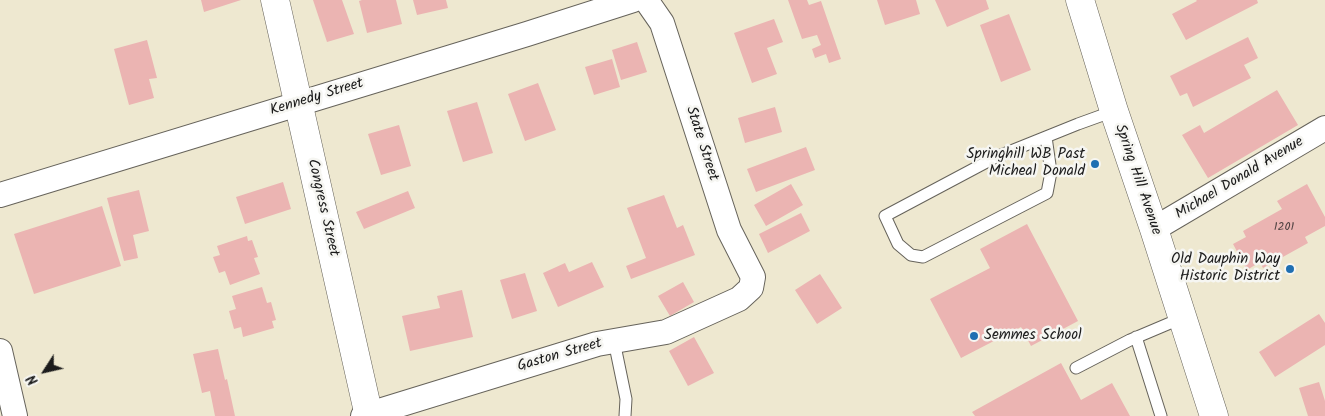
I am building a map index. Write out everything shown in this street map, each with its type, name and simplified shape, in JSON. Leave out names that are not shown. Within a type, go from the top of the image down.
[{"type":"main road","name":"Congress Street","points":[[274,0],[367,415]]},
{"type":"main road","name":"Spring Hill Avenue","points":[[1080,0],[1114,112],[1214,416]]},
{"type":"street","name":"Kennedy Street","points":[[0,196],[633,0]]},
{"type":"street","name":"State Street","points":[[646,0],[662,23],[729,230],[753,277],[751,288]]},
{"type":"street","name":"Michael Donald Avenue","points":[[1154,229],[1325,128]]},
{"type":"street","name":"Gaston Street","points":[[367,415],[587,347],[666,332],[739,298],[751,288]]},
{"type":"street","points":[[0,351],[15,416]]},
{"type":"lane","points":[[1046,137],[1051,172],[1047,193],[923,257],[911,255],[898,244],[885,216],[996,157],[1078,124],[1114,112]]},
{"type":"lane","points":[[1076,368],[1136,337],[1182,318]]},
{"type":"lane","points":[[1136,337],[1160,416]]},
{"type":"lane","points":[[614,341],[626,399],[624,416]]},
{"type":"building","points":[[201,0],[241,0],[204,12]]},
{"type":"building","points":[[313,0],[342,0],[354,34],[327,42]]},
{"type":"building","points":[[396,0],[402,24],[367,33],[359,1]]},
{"type":"building","points":[[413,0],[446,0],[448,8],[417,15]]},
{"type":"building","points":[[788,0],[807,0],[809,5],[821,1],[841,59],[829,63],[826,54],[815,58],[812,49],[821,45],[817,35],[802,39]]},
{"type":"building","points":[[877,0],[916,0],[920,14],[885,25]]},
{"type":"building","points":[[935,0],[986,0],[989,9],[947,27]]},
{"type":"building","points":[[1196,0],[1257,0],[1258,3],[1186,40],[1172,14]]},
{"type":"building","points":[[1009,14],[1031,70],[1001,82],[980,25]]},
{"type":"building","points":[[774,19],[783,42],[767,48],[777,74],[752,83],[734,33]]},
{"type":"building","points":[[1248,37],[1258,58],[1244,65],[1251,78],[1193,107],[1187,93],[1180,96],[1170,76]]},
{"type":"building","points":[[147,40],[157,78],[149,79],[154,98],[129,105],[114,49]]},
{"type":"building","points":[[637,42],[647,72],[621,80],[612,50]]},
{"type":"building","points":[[612,59],[620,87],[594,95],[585,67]]},
{"type":"building","points":[[538,83],[556,130],[525,141],[508,94]]},
{"type":"building","points":[[1277,90],[1298,125],[1208,178],[1182,135],[1200,125],[1204,133]]},
{"type":"building","points":[[477,102],[493,153],[463,162],[447,111]]},
{"type":"building","points":[[775,107],[782,132],[745,143],[738,118]]},
{"type":"building","points":[[399,125],[411,166],[381,175],[368,134]]},
{"type":"building","points":[[806,147],[815,170],[756,192],[747,169]]},
{"type":"building","points":[[283,182],[291,209],[245,224],[236,197]]},
{"type":"building","points":[[791,184],[803,205],[766,226],[754,205]]},
{"type":"building","points":[[1307,184],[1325,217],[1325,226],[1305,237],[1308,243],[1263,268],[1260,262],[1247,270],[1233,244],[1246,237],[1243,231],[1282,209],[1277,201]]},
{"type":"building","points":[[139,190],[149,231],[133,235],[138,258],[124,261],[107,198]]},
{"type":"building","points":[[408,191],[415,208],[364,229],[356,212]]},
{"type":"building","points":[[664,195],[677,228],[683,225],[695,255],[631,279],[626,266],[646,258],[627,208]]},
{"type":"building","points":[[102,206],[121,266],[34,294],[14,234]]},
{"type":"building","points":[[801,213],[810,231],[768,253],[759,234]]},
{"type":"building","points":[[1027,224],[1078,321],[1031,346],[1021,327],[961,358],[930,299],[990,268],[980,249]]},
{"type":"building","points":[[247,236],[248,241],[252,240],[258,257],[254,258],[260,274],[230,285],[225,271],[219,273],[213,257],[220,255],[217,246]]},
{"type":"building","points":[[592,262],[604,287],[558,307],[543,273],[565,263],[569,272]]},
{"type":"building","points":[[525,273],[537,311],[512,319],[500,280]]},
{"type":"building","points":[[820,274],[842,308],[817,324],[795,290]]},
{"type":"building","points":[[683,282],[694,302],[670,316],[658,296]]},
{"type":"building","points":[[262,287],[267,303],[271,302],[276,320],[272,321],[274,328],[243,337],[241,327],[234,329],[229,311],[236,309],[232,296]]},
{"type":"building","points":[[462,290],[473,337],[410,351],[402,316],[440,308],[437,296]]},
{"type":"building","points":[[1319,314],[1325,323],[1325,345],[1275,377],[1259,352]]},
{"type":"building","points":[[694,337],[714,373],[688,386],[669,351]]},
{"type":"building","points":[[218,349],[235,416],[215,416],[210,391],[202,393],[193,354]]},
{"type":"building","points":[[1061,363],[1081,400],[1112,383],[1130,416],[975,416],[972,412]]},
{"type":"building","points":[[1319,382],[1325,401],[1325,416],[1308,416],[1299,388]]},
{"type":"place","name":"Springhill WB Past Micheal Donald","points":[[1095,164]]},
{"type":"place","name":"Old Dauphin Way Historic District","points":[[1290,269]]},
{"type":"place","name":"Semmes School","points":[[974,336]]}]
